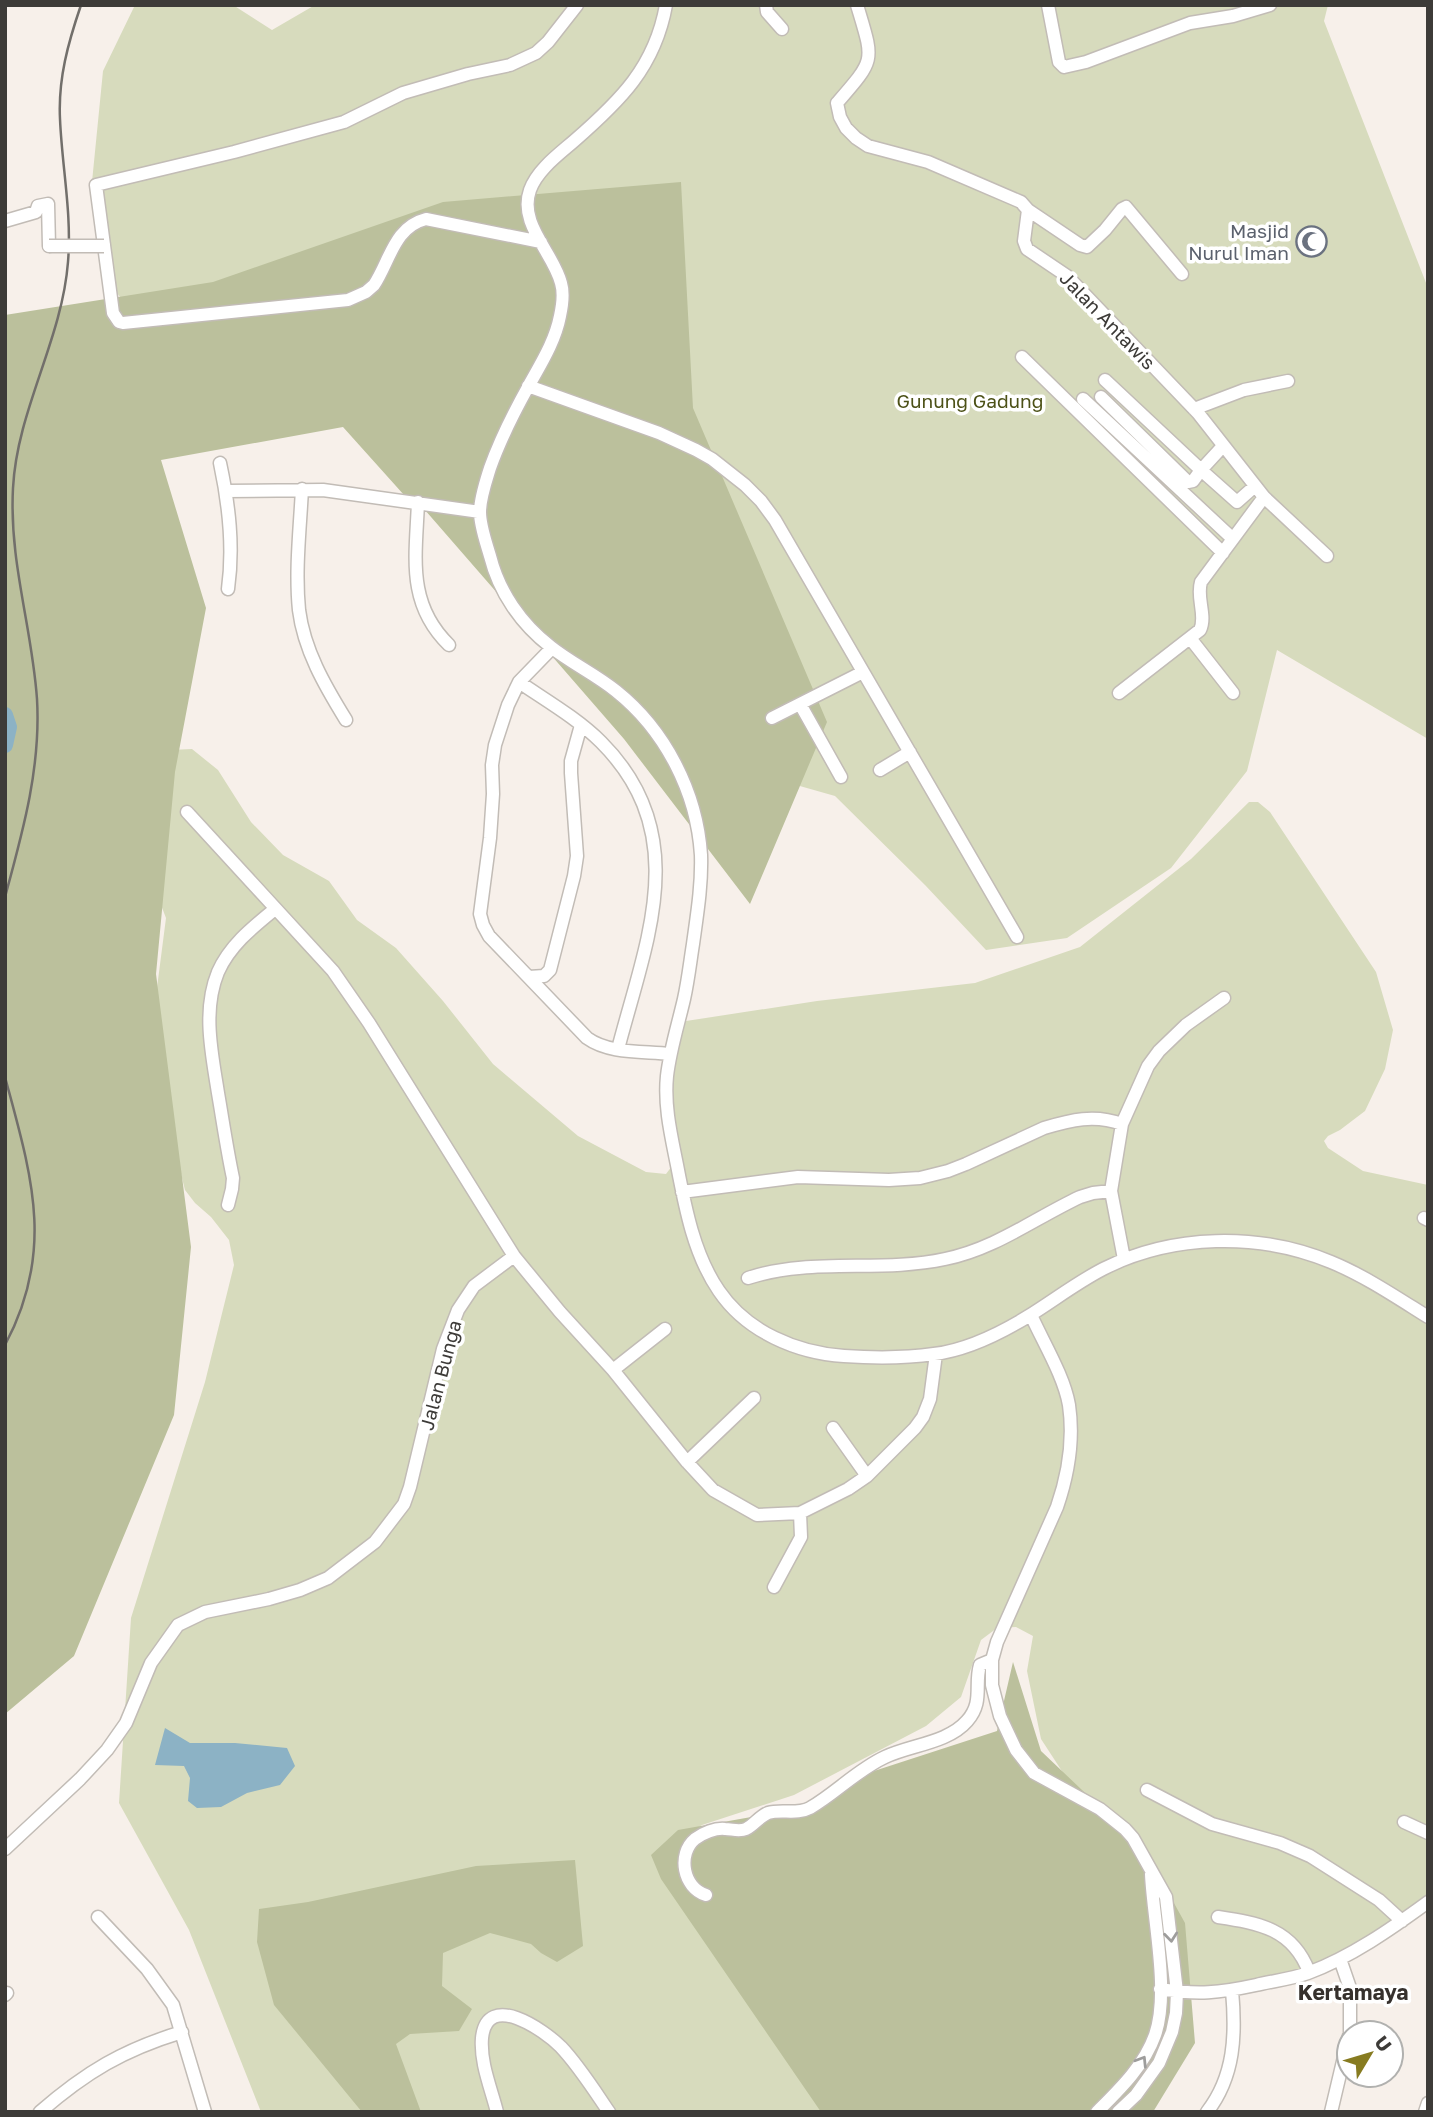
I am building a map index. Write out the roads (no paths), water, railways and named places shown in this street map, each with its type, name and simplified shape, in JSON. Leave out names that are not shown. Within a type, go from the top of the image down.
[{"type":"street","points":[[541,242],[426,219],[413,223],[402,232],[374,285],[348,300],[123,323],[119,322],[113,313],[96,185],[344,122],[403,93],[510,65],[536,53],[577,5]]},
{"type":"street","points":[[666,5],[662,29],[645,66],[612,106],[557,155],[531,186],[528,208],[531,224],[559,276],[562,292],[560,318],[544,361],[502,435],[486,480],[480,512],[494,573],[505,595],[526,623],[552,648],[607,684],[637,710],[657,734],[686,786],[701,855],[700,895],[685,993],[670,1054],[667,1112],[682,1192],[699,1251],[718,1290],[736,1310],[758,1328],[782,1342],[809,1351],[845,1356],[936,1354],[993,1336],[1068,1289],[1124,1259],[1160,1249],[1229,1240],[1278,1246],[1328,1260],[1428,1317]]},
{"type":"street","points":[[766,5],[766,12],[782,29]]},
{"type":"street","points":[[857,5],[869,42],[870,57],[865,70],[837,103],[850,133],[868,146],[928,162],[1021,202],[1028,210],[1087,247],[1126,207],[1182,274]]},
{"type":"street","points":[[1048,5],[1059,62],[1064,67],[1189,23],[1233,16],[1270,5]]},
{"type":"street","points":[[5,221],[36,212],[37,206],[48,204],[49,246],[104,246]]},
{"type":"street","name":"Jalan Antawis","points":[[1028,210],[1024,241],[1027,249],[1063,271],[1194,409],[1264,497],[1327,556]]},
{"type":"street","points":[[1022,357],[1223,553]]},
{"type":"street","points":[[1105,380],[1234,502],[1240,501],[1255,486]]},
{"type":"street","points":[[1194,409],[1244,390],[1288,381]]},
{"type":"street","points":[[528,386],[659,433],[696,450],[712,459],[761,501],[775,520],[1017,937]]},
{"type":"street","points":[[1101,397],[1188,482],[1193,481],[1223,446]]},
{"type":"street","points":[[1083,399],[1233,539]]},
{"type":"street","points":[[220,463],[226,491],[231,554],[228,589]]},
{"type":"street","points":[[302,489],[299,611],[320,675],[346,720]]},
{"type":"street","points":[[226,491],[334,491],[480,512]]},
{"type":"street","points":[[1119,693],[1203,626],[1199,595],[1201,582],[1264,497]]},
{"type":"street","points":[[418,502],[415,578],[417,592],[427,618],[449,645]]},
{"type":"street","points":[[1190,638],[1233,693]]},
{"type":"street","points":[[552,648],[519,682],[495,744],[490,838],[480,914],[483,925],[489,936],[587,1038],[602,1047],[670,1054]]},
{"type":"street","points":[[772,718],[863,671]]},
{"type":"street","points":[[519,682],[600,740],[627,773],[647,814],[654,838],[656,881],[652,912],[618,1049]]},
{"type":"street","points":[[800,704],[841,777]]},
{"type":"street","points":[[529,977],[544,976],[552,966],[574,876],[576,840],[570,773],[581,725]]},
{"type":"street","points":[[880,770],[910,752]]},
{"type":"street","points":[[187,813],[333,971],[369,1023],[514,1256],[713,1490],[757,1515],[800,1513],[848,1489],[867,1476],[923,1417],[930,1399],[936,1354]]},
{"type":"street","points":[[228,1205],[233,1178],[210,1046],[212,998],[218,973],[228,954],[275,909]]},
{"type":"street","points":[[1124,1259],[1111,1191],[1122,1124],[1143,1076],[1158,1051],[1186,1025],[1224,998]]},
{"type":"street","points":[[682,1192],[798,1177],[889,1180],[920,1178],[948,1171],[1060,1123],[1092,1117],[1106,1118],[1122,1124]]},
{"type":"street","points":[[748,1278],[791,1268],[887,1266],[946,1259],[998,1241],[1080,1197],[1111,1191]]},
{"type":"street","name":"Jalan Bunga","points":[[5,1849],[107,1750],[126,1723],[151,1663],[178,1625],[205,1612],[269,1599],[328,1578],[360,1555],[387,1528],[404,1504],[410,1487],[443,1349],[458,1310],[474,1286],[514,1256]]},
{"type":"street","points":[[1031,1314],[1069,1404],[1068,1463],[1057,1507],[997,1642],[992,1660],[992,1685],[998,1709],[1016,1750],[1025,1763],[1034,1773],[1114,1818],[1133,1838],[1166,1897],[1177,1992],[1172,2032],[1159,2063],[1136,2095],[1118,2112]]},
{"type":"street","points":[[613,1370],[665,1329]]},
{"type":"street","points":[[687,1462],[754,1398]]},
{"type":"street","points":[[833,1428],[867,1476]]},
{"type":"street","points":[[774,1587],[801,1537],[800,1513]]},
{"type":"street","points":[[706,1895],[690,1885],[686,1874],[686,1852],[692,1841],[715,1829],[745,1829],[770,1812],[803,1811],[884,1757],[939,1738],[959,1728],[967,1722],[977,1703],[980,1665],[992,1660]]},
{"type":"street","points":[[1147,1790],[1212,1824],[1280,1843],[1310,1856],[1379,1900],[1402,1921]]},
{"type":"street","points":[[1404,1822],[1428,1833]]},
{"type":"street","points":[[1097,2112],[1123,2087],[1146,2055],[1159,2021],[1161,2007],[1151,1873]]},
{"type":"street","points":[[1160,1989],[1199,1994],[1232,1990],[1309,1972],[1339,1959],[1428,1902]]},
{"type":"street","points":[[98,1917],[158,1983],[173,2005],[205,2112]]},
{"type":"street","points":[[1219,1917],[1255,1923],[1278,1933],[1301,1953],[1309,1972]]},
{"type":"street","points":[[1339,1959],[1350,1988],[1349,2019]]},
{"type":"street","points":[[1207,2112],[1230,2069],[1236,2026],[1232,1990]]},
{"type":"street","points":[[497,2112],[483,2057],[483,2036],[489,2022],[503,2014],[528,2024],[559,2046],[609,2112]]},
{"type":"street","points":[[40,2112],[104,2063],[181,2032]]},
{"type":"street","points":[[1331,2112],[1336,2089]]},
{"type":"street","points":[[1425,2112],[1428,2103]]},
{"type":"water","points":[[165,1728],[190,1743],[235,1743],[287,1748],[295,1766],[280,1785],[247,1793],[221,1807],[197,1808],[188,1801],[190,1778],[184,1766],[155,1765]]},
{"type":"waterway","points":[[5,715],[9,727],[5,745]]},
{"type":"railway","points":[[5,897],[29,799],[38,724],[34,672],[14,542],[13,488],[22,431],[64,291],[69,226],[60,119],[61,90],[68,47],[81,5]]},
{"type":"railway","points":[[5,1077],[23,1146],[34,1212],[30,1277],[21,1310],[5,1345]]},
{"type":"place","name":"Masjid Nurul Iman","points":[[1312,241]]},
{"type":"district","name":"Kertamaya","points":[[1353,1992]]},
{"type":"park label","name":"Gunung Gadung","points":[[970,400]]}]
